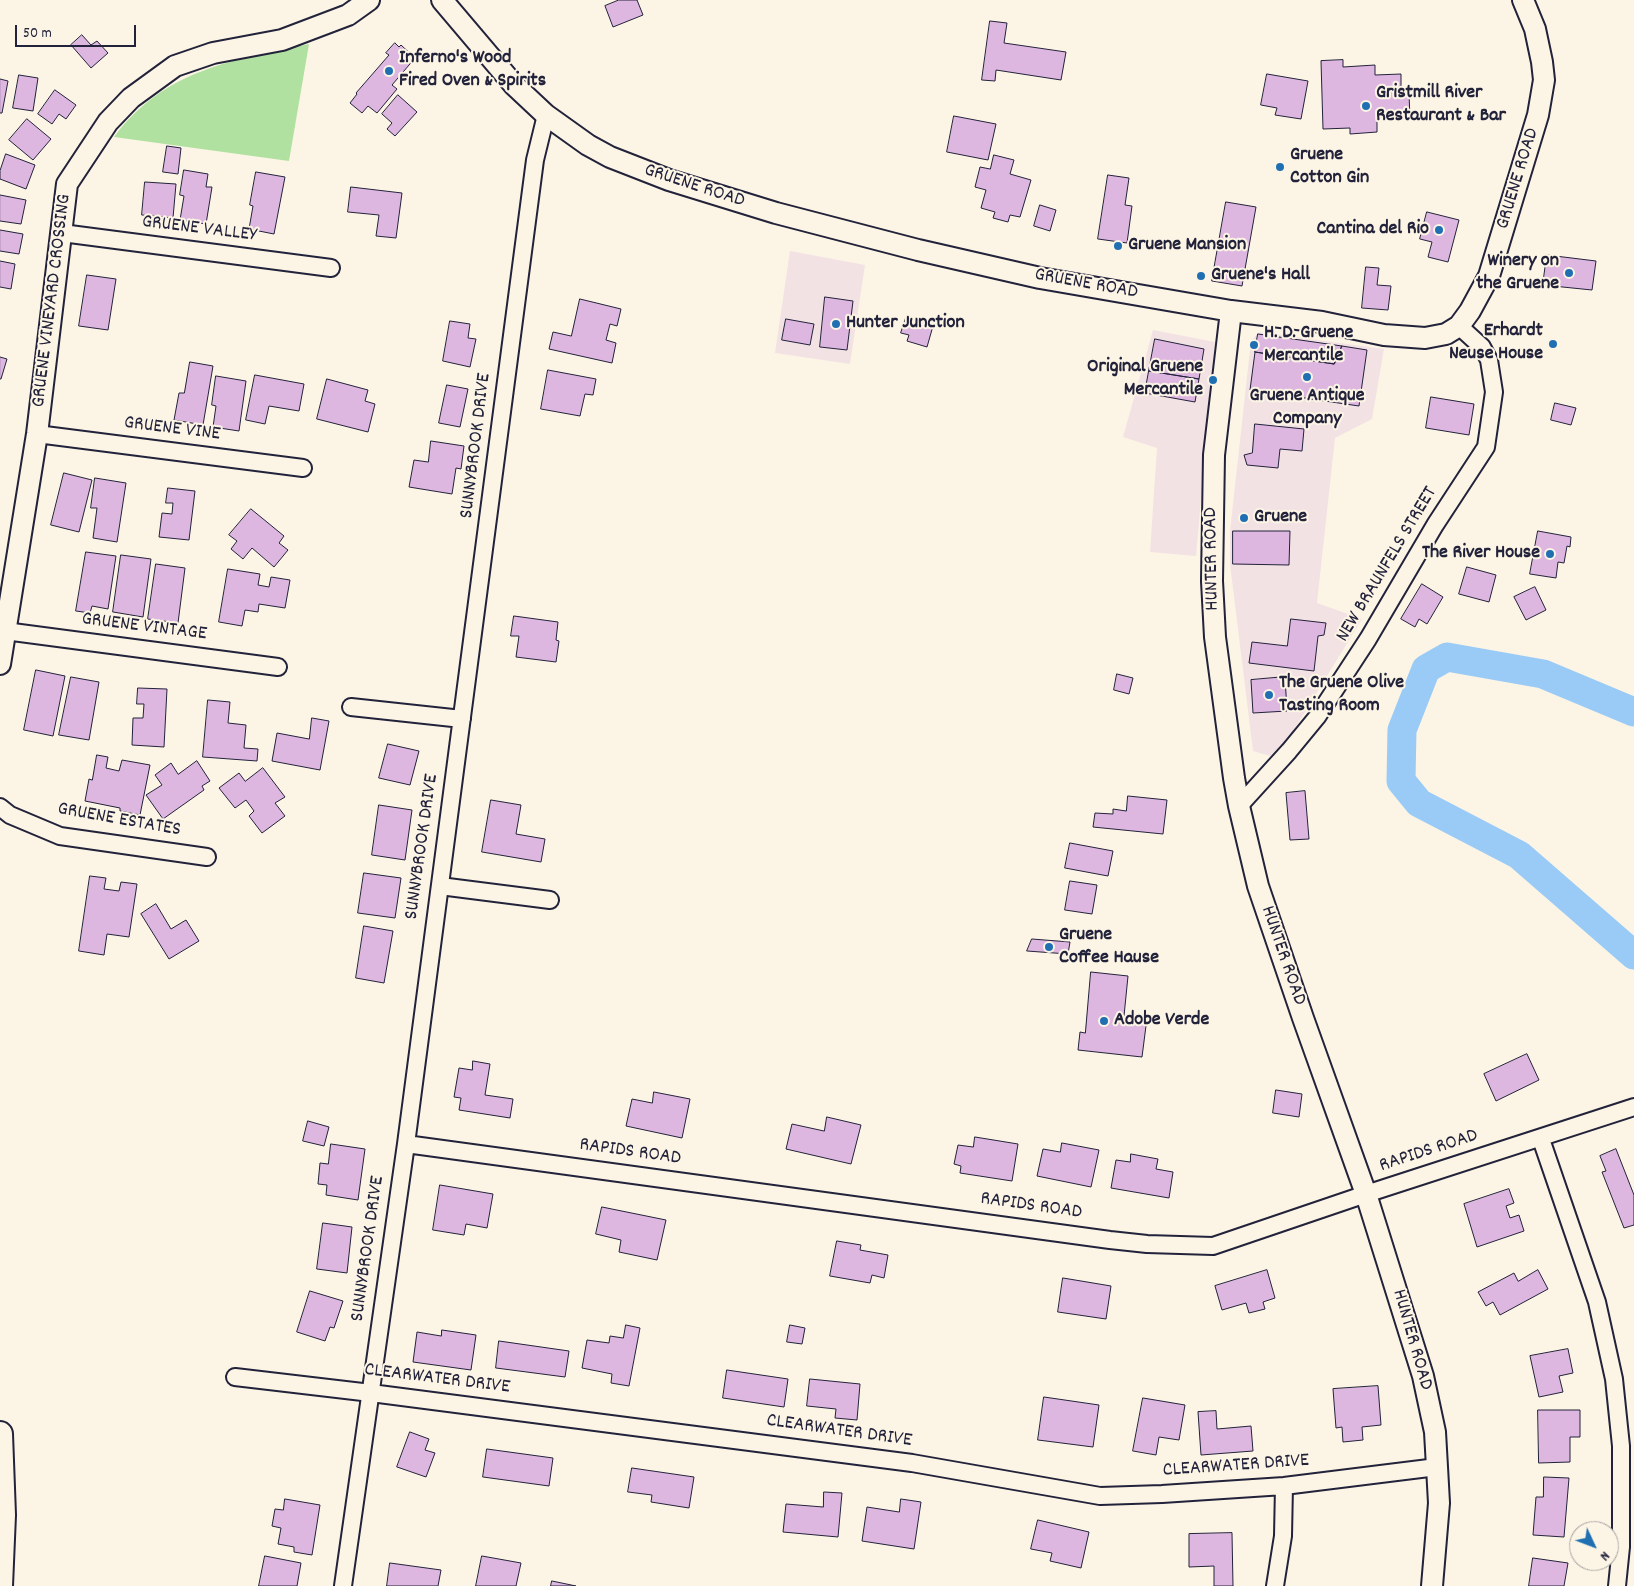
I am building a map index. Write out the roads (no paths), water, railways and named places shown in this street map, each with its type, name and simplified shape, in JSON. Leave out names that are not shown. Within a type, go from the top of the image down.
[{"type":"main road","points":[[0,1434],[3,1515],[0,1586]]},
{"type":"street","name":"GRUENE VINEYARD CROSSING","points":[[0,664],[37,434],[67,184],[102,129],[131,98],[175,66],[213,53],[282,40],[348,15],[369,0]]},
{"type":"street","name":"GRUENE ROAD","points":[[442,0],[514,85],[546,115],[588,145],[610,157],[668,180],[776,214],[918,250],[1040,278],[1231,311],[1322,322],[1384,335],[1424,338],[1446,334],[1459,326],[1470,311],[1489,276],[1538,115],[1544,80],[1542,62],[1535,30],[1523,0]]},
{"type":"street","name":"SUNNYBROOK DRIVE","points":[[343,1586],[406,1144],[535,160],[546,115]]},
{"type":"street","name":"GRUENE VALLEY","points":[[62,233],[331,268]]},
{"type":"street","name":"HUNTER ROAD","points":[[1231,311],[1214,455],[1212,582],[1215,637],[1239,806],[1258,886],[1366,1194],[1423,1376],[1435,1432],[1439,1503],[1432,1586]]},
{"type":"street","name":"NEW BRAUNFELS STREET","points":[[1239,806],[1317,717],[1368,639],[1435,525],[1486,447],[1494,392],[1489,360],[1482,347],[1459,326]]},
{"type":"street","name":"GRUENE VINE","points":[[37,434],[303,468]]},
{"type":"street","name":"GRUENE VINTAGE","points":[[5,631],[278,667]]},
{"type":"street","points":[[351,706],[462,719]]},
{"type":"street","name":"GRUENE ESTATES","points":[[0,807],[10,814],[60,836],[207,858]]},
{"type":"street","points":[[440,886],[550,900]]},
{"type":"street","name":"RAPIDS ROAD","points":[[406,1144],[1147,1244],[1213,1246],[1634,1107]]},
{"type":"street","points":[[1541,1139],[1596,1302],[1614,1379],[1621,1446],[1621,1547],[1618,1586]]},
{"type":"street","name":"CLEARWATER DRIVE","points":[[235,1377],[912,1463],[1100,1496],[1284,1486],[1437,1467]]},
{"type":"street","points":[[1275,1586],[1283,1536],[1284,1486]]},
{"type":"waterway","points":[[1634,712],[1543,674],[1447,657],[1426,669],[1402,730],[1401,781],[1419,803],[1519,855],[1634,955]]},
{"type":"place","name":"Inferno's Wood Fired Oven & Spirits","points":[[389,71]]},
{"type":"place","name":"Gristmill River Restaurant & Bar","points":[[1366,106]]},
{"type":"place","name":"Gruene Cotton Gin","points":[[1280,167]]},
{"type":"place","name":"Cantina del Rio","points":[[1439,230]]},
{"type":"place","name":"Gruene Mansion","points":[[1118,246]]},
{"type":"place","name":"Winery on the Gruene","points":[[1569,273]]},
{"type":"place","name":"Gruene's Hall","points":[[1201,276]]},
{"type":"place","name":"Hunter Junction","points":[[836,324]]},
{"type":"place","name":"Erhardt Neuse House","points":[[1553,344]]},
{"type":"place","name":"H. D. Gruene Mercantile","points":[[1254,345]]},
{"type":"place","name":"Gruene Antique Company","points":[[1307,377]]},
{"type":"place","name":"Original Gruene Mercantile","points":[[1213,380]]},
{"type":"place","name":"Gruene","points":[[1244,518]]},
{"type":"place","name":"The River House","points":[[1550,554]]},
{"type":"place","name":"The Gruene Olive Tasting Room","points":[[1269,695]]},
{"type":"place","name":"Gruene Coffee Hause","points":[[1049,947]]},
{"type":"place","name":"Adobe Verde","points":[[1104,1021]]}]
